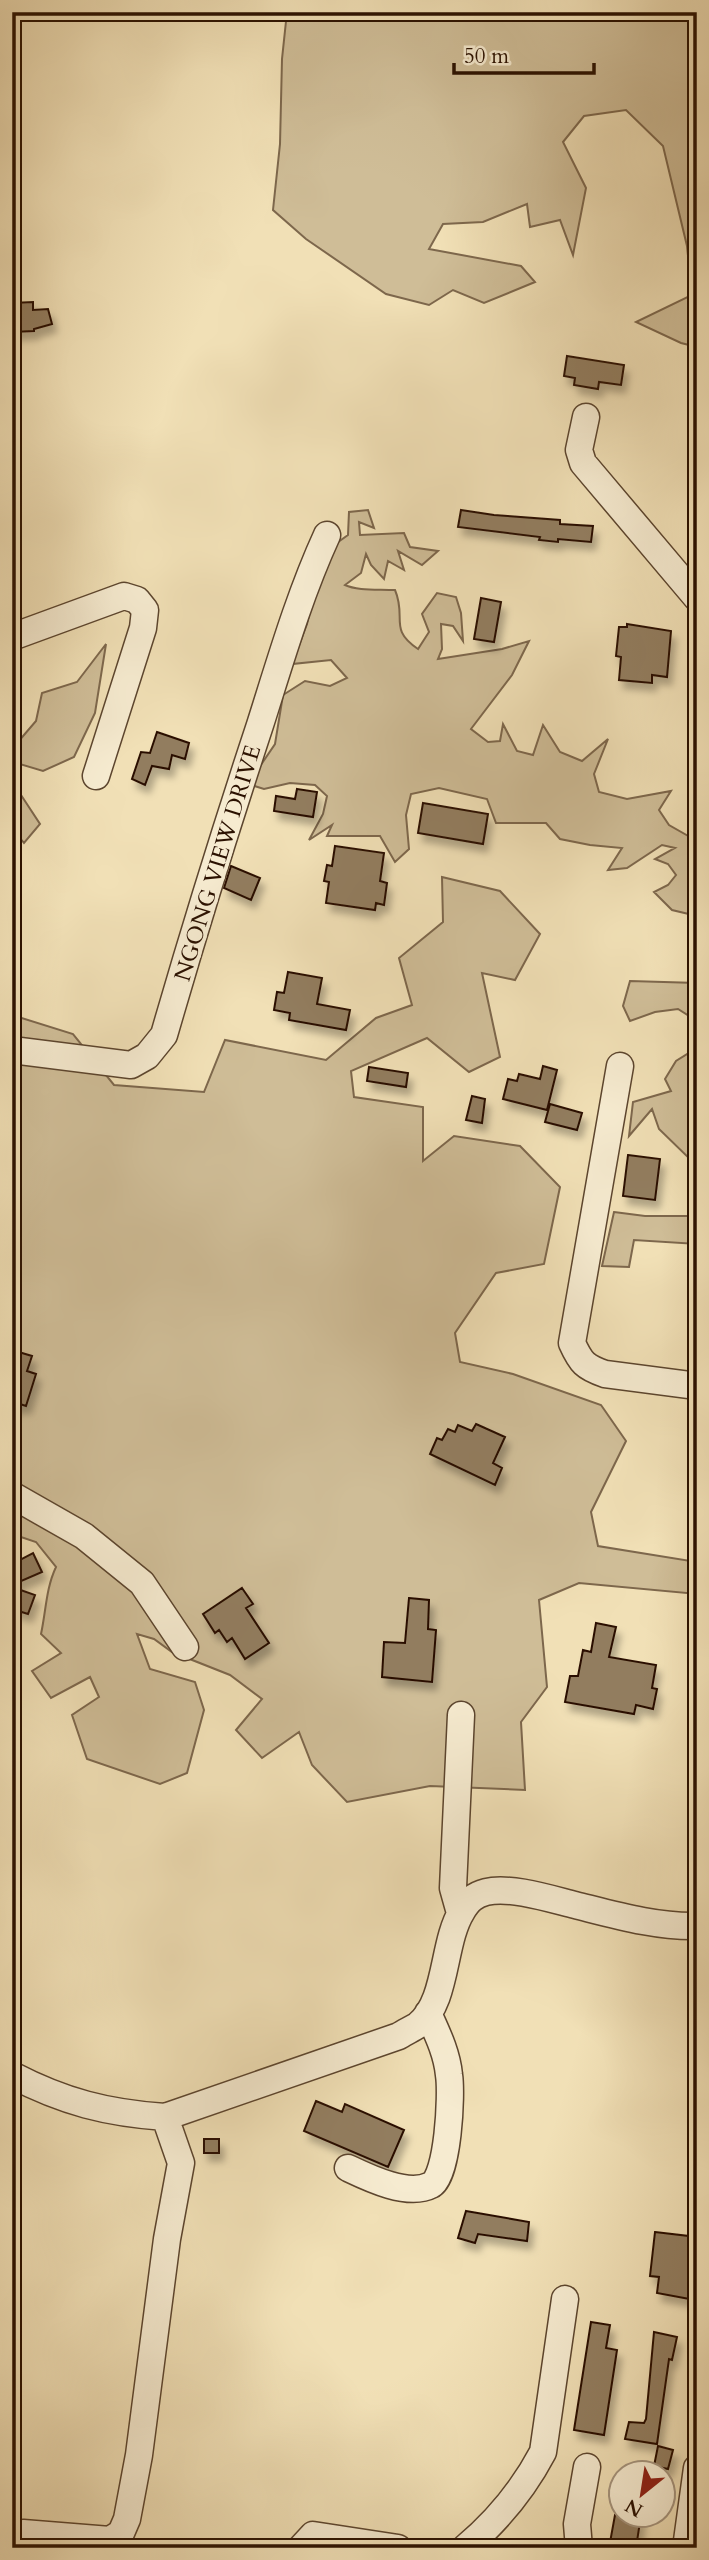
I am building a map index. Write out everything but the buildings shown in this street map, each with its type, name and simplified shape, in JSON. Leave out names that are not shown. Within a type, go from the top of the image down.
[{"type":"street","points":[[586,417],[579,450],[583,463],[697,598]]},
{"type":"street","name":"NGONG VIEW DRIVE","points":[[12,1049],[131,1065],[147,1056],[164,1035],[272,687],[313,565],[327,535]]},
{"type":"street","points":[[12,637],[124,596],[138,600],[145,610],[143,628],[96,776]]},
{"type":"street","points":[[620,1066],[572,1343],[580,1360],[591,1369],[605,1374],[697,1387]]},
{"type":"street","points":[[12,1495],[84,1536],[142,1583],[185,1647]]},
{"type":"street","points":[[460,1913],[453,1888],[461,1715]]},
{"type":"street","points":[[12,2075],[47,2093],[91,2107],[128,2115],[165,2117],[399,2036],[419,2024],[428,2013],[439,1991],[450,1937],[460,1913],[472,1896],[488,1891],[510,1892],[671,1926],[697,1926]]},
{"type":"street","points":[[348,2168],[383,2184],[395,2186],[418,2189],[437,2181],[443,2164],[450,2076],[445,2053],[428,2013]]},
{"type":"street","points":[[19,2538],[110,2540],[121,2533],[127,2519],[139,2455],[167,2239],[181,2163],[165,2117]]},
{"type":"street","points":[[465,2548],[509,2504],[543,2452],[565,2299]]},
{"type":"street","points":[[579,2548],[578,2524],[587,2467]]},
{"type":"street","points":[[686,2548],[697,2468]]},
{"type":"street","points":[[301,2548],[313,2535],[398,2548]]},
{"type":"shaded area","points":[[287,12],[697,12],[697,347],[681,343],[636,322],[692,295],[687,246],[663,146],[626,110],[584,116],[563,142],[586,188],[573,255],[560,220],[530,227],[527,204],[483,222],[443,224],[429,249],[521,266],[535,282],[484,303],[453,290],[429,305],[386,294],[306,239],[273,210],[280,144],[282,59]]},
{"type":"shaded area","points":[[368,510],[374,528],[359,522],[360,535],[404,533],[410,547],[438,551],[422,565],[398,551],[404,570],[388,561],[384,579],[371,565],[366,554],[361,573],[345,585],[362,589],[395,590],[403,635],[418,649],[429,632],[422,614],[437,593],[456,597],[461,613],[463,641],[453,626],[441,624],[442,649],[438,659],[502,649],[529,641],[512,675],[471,729],[488,742],[500,741],[503,724],[517,751],[533,755],[543,725],[560,752],[582,761],[608,739],[594,774],[599,792],[627,799],[671,791],[659,810],[669,825],[697,841],[697,916],[672,910],[654,892],[668,885],[676,875],[668,864],[655,859],[675,848],[662,845],[627,868],[608,870],[622,848],[560,839],[546,823],[496,823],[487,799],[439,788],[411,794],[406,815],[409,849],[395,862],[380,836],[327,836],[332,825],[309,840],[323,814],[327,796],[315,785],[290,783],[264,789],[248,784],[275,744],[283,695],[305,681],[330,686],[347,678],[331,660],[292,664],[307,624],[315,589],[334,545],[348,535],[349,512]]},
{"type":"shaded area","points":[[106,644],[95,713],[74,757],[43,771],[20,764],[21,795],[40,824],[24,843],[12,828],[12,732],[18,742],[36,721],[42,693],[77,682]]},
{"type":"shaded area","points":[[442,877],[500,891],[540,934],[515,980],[482,973],[500,1057],[469,1072],[427,1038],[351,1071],[354,1097],[423,1107],[423,1161],[454,1136],[520,1146],[560,1187],[544,1264],[496,1273],[455,1333],[460,1362],[513,1374],[601,1405],[626,1441],[591,1512],[598,1546],[697,1562],[697,1594],[579,1583],[539,1600],[547,1687],[521,1722],[525,1790],[430,1786],[347,1802],[312,1765],[299,1732],[262,1758],[236,1730],[262,1699],[230,1675],[172,1652],[154,1639],[137,1634],[150,1669],[195,1682],[204,1710],[187,1773],[160,1784],[87,1759],[72,1715],[99,1697],[90,1677],[51,1698],[32,1671],[61,1653],[41,1634],[48,1591],[56,1567],[36,1542],[12,1534],[12,1015],[73,1034],[114,1085],[204,1092],[225,1040],[326,1060],[376,1018],[412,1005],[399,958],[443,922]]},
{"type":"shaded area","points":[[630,981],[697,983],[697,1021],[678,1009],[655,1012],[630,1021],[623,1006]]},
{"type":"shaded area","points":[[697,1043],[697,1166],[659,1129],[652,1109],[629,1136],[633,1102],[671,1091],[665,1079],[676,1061],[695,1049]]},
{"type":"shaded area","points":[[614,1212],[645,1216],[697,1216],[697,1244],[634,1240],[629,1267],[602,1266]]}]
